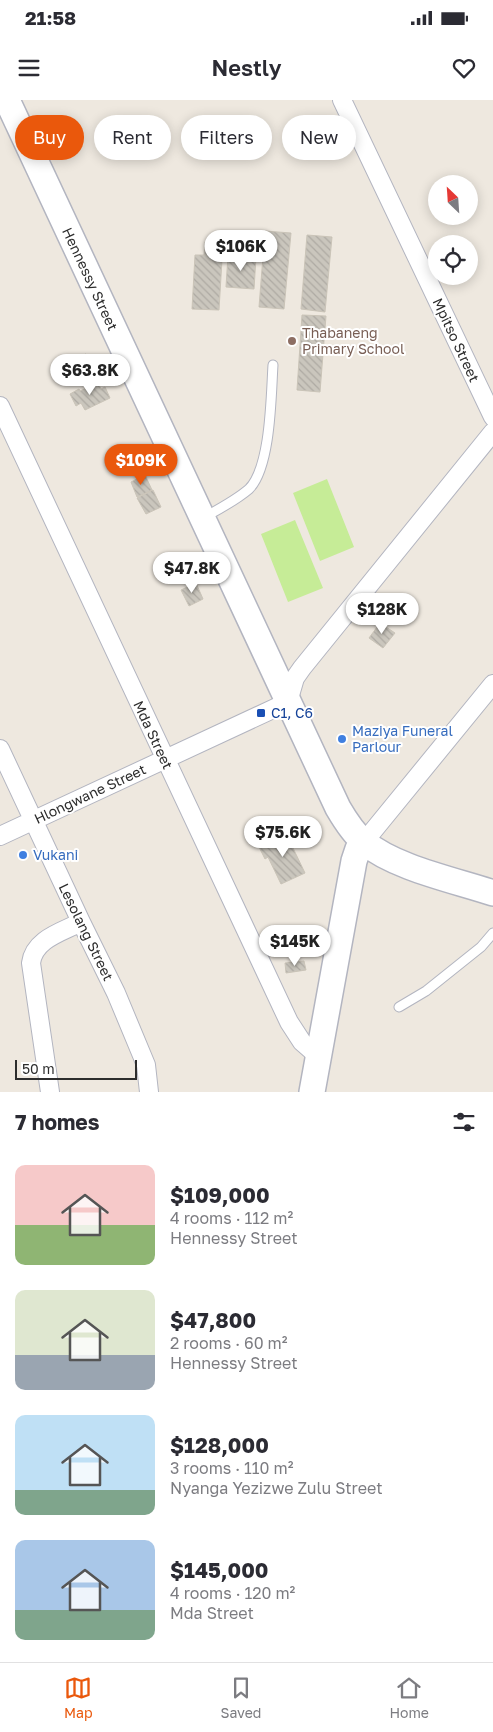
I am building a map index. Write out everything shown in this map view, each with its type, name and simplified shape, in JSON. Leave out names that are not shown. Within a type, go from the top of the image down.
[{"type":"street","name":"Hennessy Street","points":[[7,100],[201,519],[338,808],[348,825],[364,842],[383,854],[409,866],[493,893]]},
{"type":"street","name":"Mpitso Street","points":[[342,100],[493,417]]},
{"type":"street","name":"Mda Street","points":[[0,406],[289,1022],[302,1042],[318,1056]]},
{"type":"street","points":[[288,702],[295,678],[302,668],[493,432]]},
{"type":"street","points":[[312,1092],[354,861],[358,849],[493,684]]},
{"type":"street","name":"Hlongwane Street","points":[[0,836],[288,702]]},
{"type":"street","name":"Lesolang Street","points":[[0,749],[116,994],[144,1061],[148,1092]]},
{"type":"street","points":[[50,1092],[32,956],[39,945],[45,940],[81,922]]},
{"type":"lane","points":[[201,519],[230,504],[250,487],[260,470],[267,442],[273,365]]},
{"type":"lane","points":[[399,1007],[426,991],[481,947],[493,933]]},
{"type":"green space","points":[[327,479],[354,547],[320,561],[293,493]]},
{"type":"green space","points":[[295,520],[323,588],[288,602],[261,534]]},
{"type":"building","points":[[265,231],[291,233],[284,309],[259,307]]},
{"type":"building","points":[[307,235],[332,237],[325,312],[301,309]]},
{"type":"building","points":[[205,242],[223,243],[219,310],[192,309],[195,255],[204,255]]},
{"type":"building","points":[[228,255],[256,257],[254,289],[226,287]]},
{"type":"building","points":[[302,315],[326,316],[320,392],[297,390]]},
{"type":"building","points":[[86,354],[93,370],[77,377],[69,361]]},
{"type":"building","points":[[98,383],[101,389],[105,387],[110,398],[85,410],[81,403],[76,406],[70,394]]},
{"type":"building","points":[[145,475],[152,490],[137,497],[131,482]]},
{"type":"building","points":[[153,490],[161,507],[146,514],[137,498]]},
{"type":"building","points":[[196,583],[203,599],[189,606],[181,590]]},
{"type":"building","points":[[380,623],[395,633],[383,648],[369,638]]},
{"type":"building","points":[[288,833],[305,873],[281,884],[268,857],[265,859],[259,847]]},
{"type":"building","points":[[304,961],[306,970],[286,973],[285,963]]},
{"type":"place","name":"Thabaneng Primary School","points":[[292,341]]},
{"type":"place","name":"C1, C6","points":[[261,713]]},
{"type":"place","name":"Maziya Funeral Parlour","points":[[342,739]]},
{"type":"place","name":"Vukani","points":[[23,855]]}]
